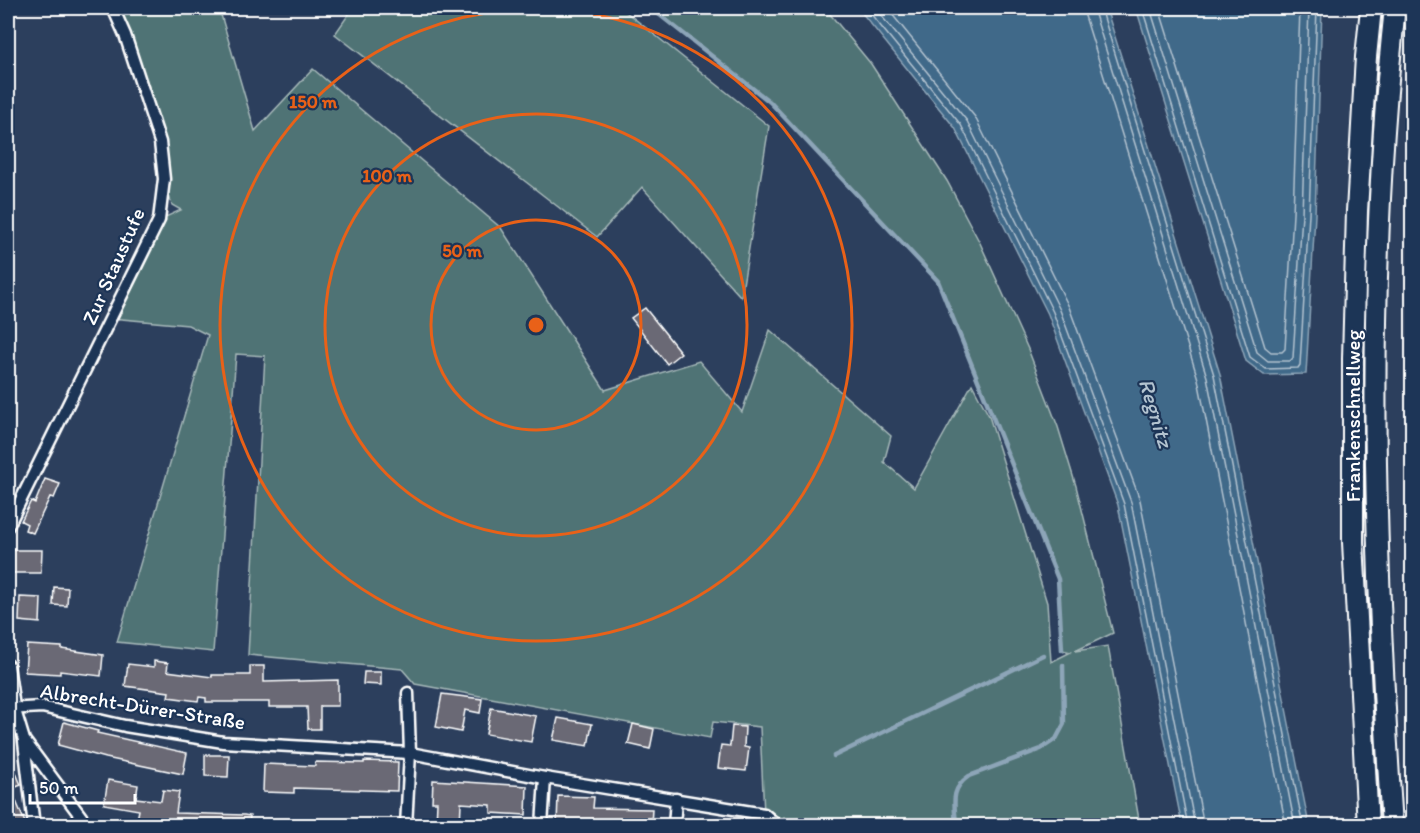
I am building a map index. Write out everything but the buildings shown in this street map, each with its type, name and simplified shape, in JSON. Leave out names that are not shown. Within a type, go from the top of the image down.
[{"type":"highway","name":"Frankenschnellweg","points":[[1368,825],[1353,542],[1353,382],[1357,211],[1371,8]]},
{"type":"highway","name":"Frankenschnellweg","points":[[1392,825],[1377,540],[1375,360],[1380,201],[1395,8]]},
{"type":"street","name":"Zur Staustufe","points":[[8,526],[159,220],[164,179],[160,142],[125,36],[113,8]]},
{"type":"street","points":[[8,665],[11,708],[24,740],[88,825]]},
{"type":"street","points":[[406,825],[410,753],[408,693]]},
{"type":"street","name":"Albrecht-Dürer-Straße","points":[[11,708],[42,707],[125,726],[223,742],[410,753],[765,814],[778,825]]},
{"type":"street","points":[[24,740],[34,825]]},
{"type":"street","points":[[543,825],[545,778]]},
{"type":"street","points":[[674,825],[676,799]]},
{"type":"green space","points":[[113,8],[219,8],[255,131],[313,69],[501,228],[605,390],[699,361],[742,412],[770,330],[891,436],[884,462],[914,488],[972,384],[989,416],[1047,603],[1051,662],[1071,652],[1062,650],[1058,579],[938,281],[770,102],[651,8],[825,8],[871,64],[947,181],[980,243],[1028,349],[1058,427],[1076,486],[1113,633],[1075,651],[1108,646],[1140,825],[788,826],[784,817],[777,824],[764,814],[760,727],[713,722],[710,738],[415,684],[402,669],[248,655],[265,356],[236,354],[213,652],[117,642],[208,335],[188,325],[111,318],[159,220],[181,210],[172,205],[164,179],[160,142]]},
{"type":"green space","points":[[353,8],[621,8],[769,126],[741,297],[642,187],[597,237],[335,34]]},
{"type":"water","name":"Regnitz","points":[[858,8],[1106,8],[1220,374],[1309,825],[1182,825],[1118,505],[1048,314],[955,128]]},
{"type":"water","points":[[1136,8],[1322,8],[1315,215],[1306,374],[1264,375],[1246,361]]},
{"type":"waterway","points":[[651,8],[770,102],[938,281],[1058,579],[1062,650]]},
{"type":"waterway","points":[[834,756],[1043,655]]},
{"type":"waterway","points":[[956,826],[954,804],[956,792],[963,781],[969,776],[1041,749],[1056,739],[1064,724],[1063,665]]}]
